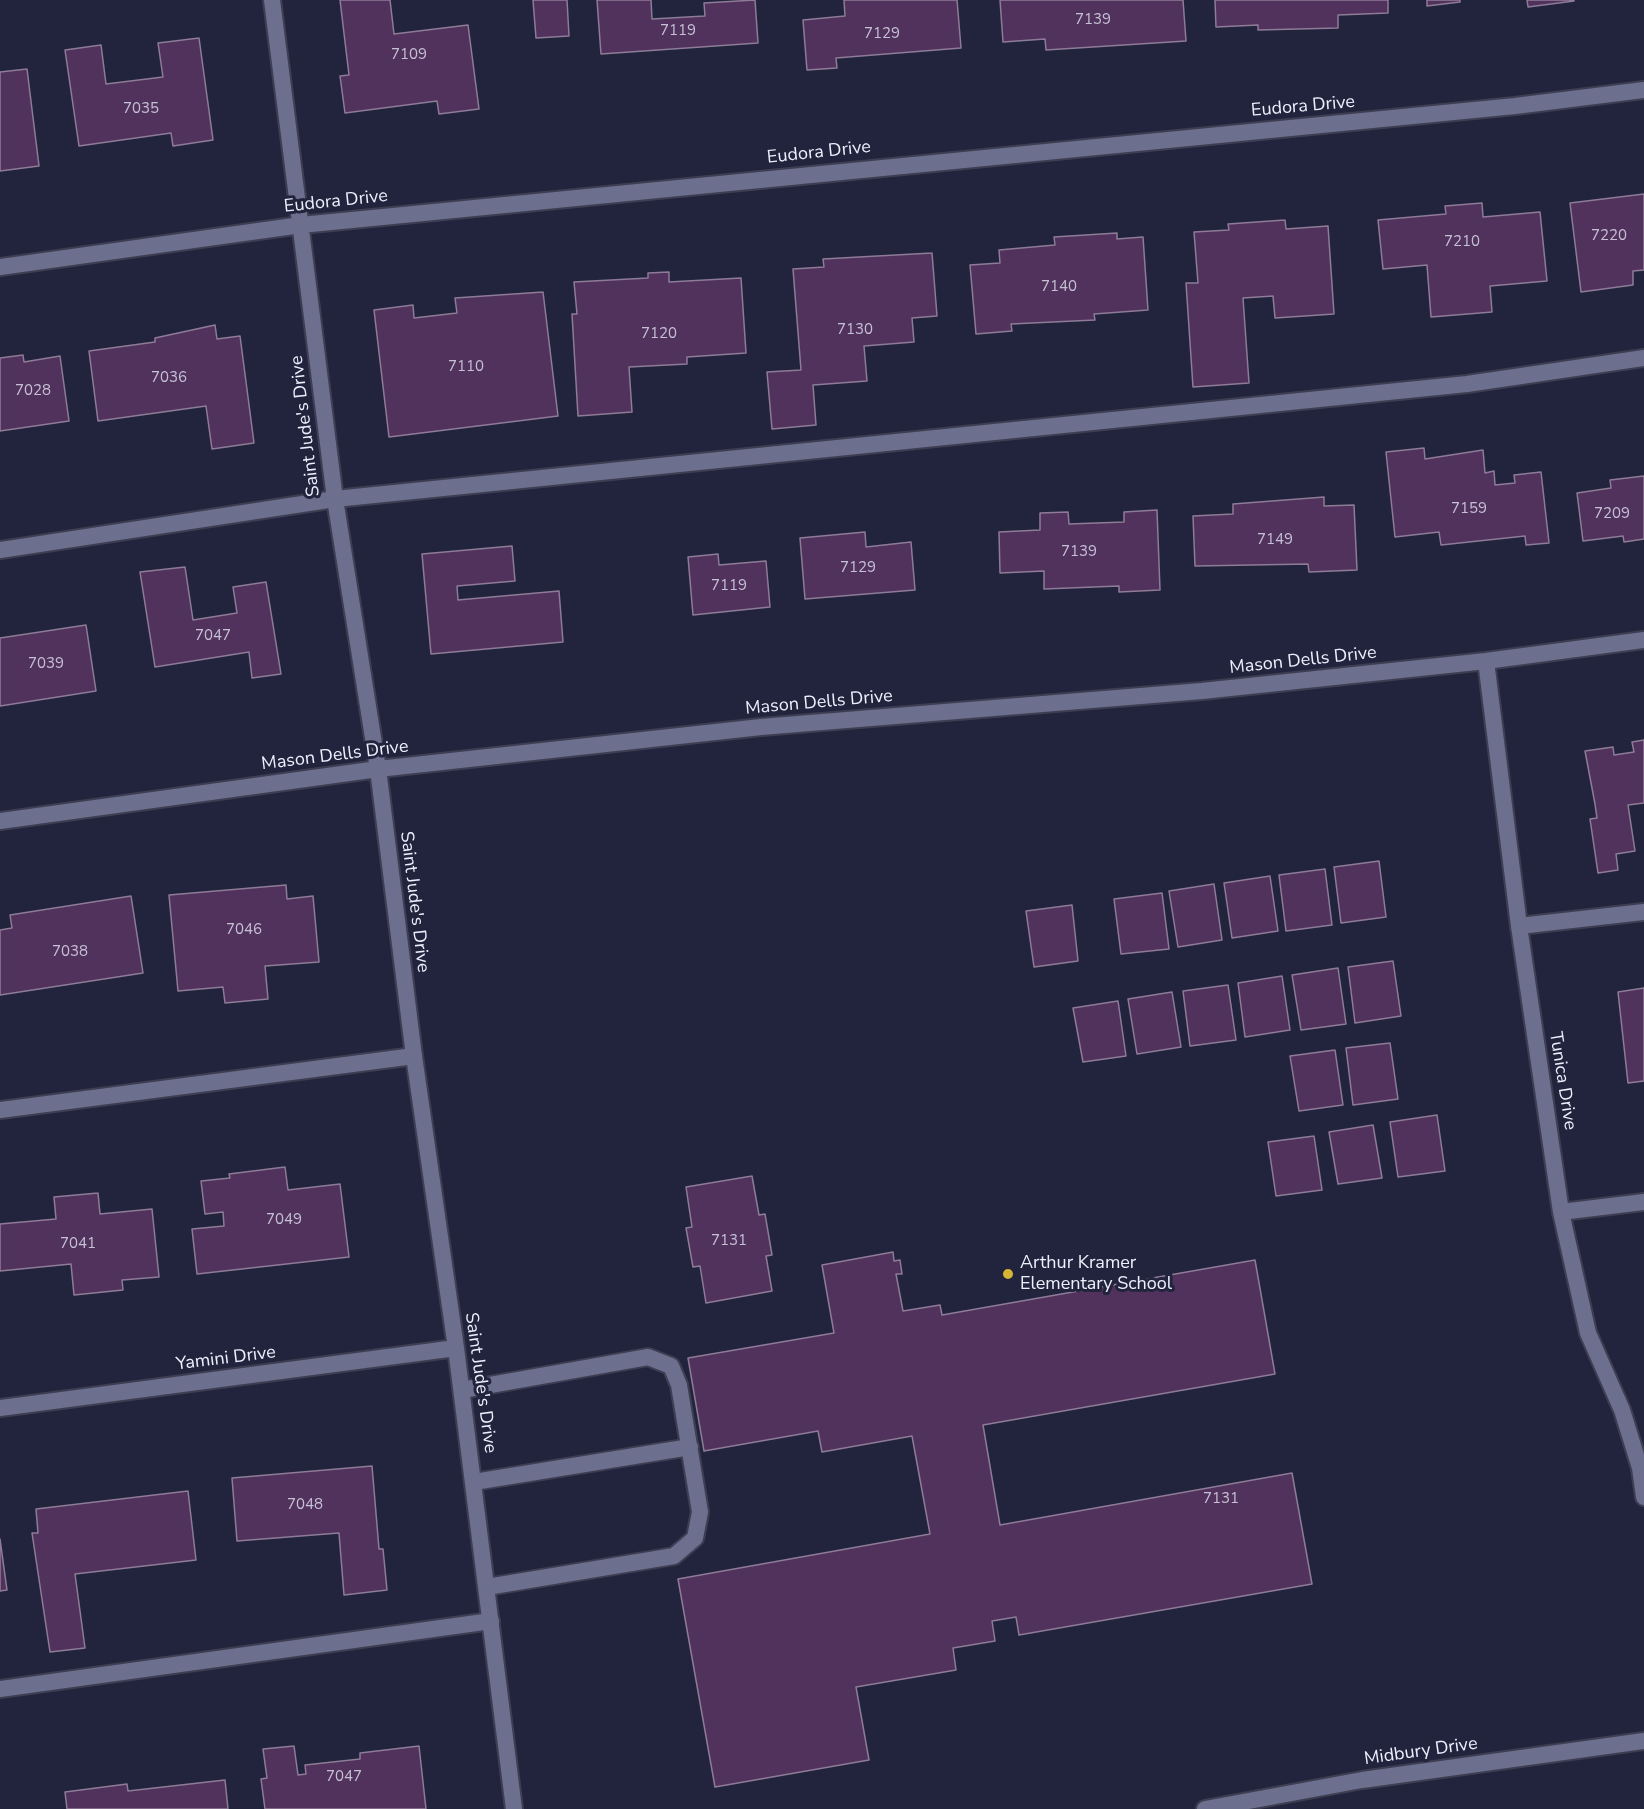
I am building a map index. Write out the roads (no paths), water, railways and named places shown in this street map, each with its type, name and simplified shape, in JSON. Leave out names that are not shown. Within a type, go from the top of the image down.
[{"type":"street","name":"Saint Jude's Drive","points":[[272,0],[335,499],[378,769],[414,1056],[462,1390],[514,1809]]},
{"type":"street","name":"Eudora Drive","points":[[0,267],[301,225],[1515,106],[1644,90]]},
{"type":"street","points":[[0,550],[335,499],[1467,384],[1644,358]]},
{"type":"street","name":"Mason Dells Drive","points":[[0,821],[378,769],[761,728],[1202,691],[1486,661],[1644,640]]},
{"type":"street","name":"Tunica Drive","points":[[1486,661],[1519,926],[1562,1212],[1588,1333],[1622,1410],[1642,1467],[1644,1497]]},
{"type":"street","points":[[1519,926],[1644,912]]},
{"type":"street","points":[[0,1110],[414,1056]]},
{"type":"street","points":[[1562,1212],[1644,1202]]},
{"type":"street","name":"Yamini Drive","points":[[0,1408],[456,1348]]},
{"type":"street","points":[[462,1390],[648,1357],[671,1366],[679,1385],[700,1512],[695,1538],[674,1556],[487,1587]]},
{"type":"street","points":[[474,1482],[690,1448]]},
{"type":"street","points":[[0,1689],[491,1621]]},
{"type":"street","name":"Midbury Drive","points":[[1205,1809],[1362,1780],[1644,1741]]},
{"type":"place","name":"Arthur Kramer Elementary School","points":[[1008,1274]]}]
